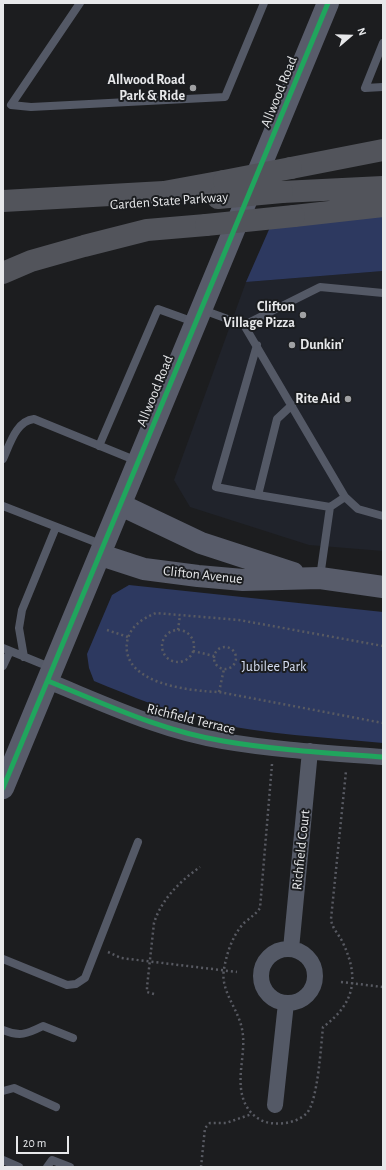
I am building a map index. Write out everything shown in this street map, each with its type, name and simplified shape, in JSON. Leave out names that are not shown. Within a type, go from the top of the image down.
[{"type":"highway","points":[[3,201],[221,190],[291,168],[383,150]]},
{"type":"highway","name":"Garden State Parkway","points":[[3,205],[115,205],[221,190],[282,192],[383,188]]},
{"type":"highway","points":[[3,273],[31,261],[147,230],[383,206]]},
{"type":"main road","name":"Allwood Road","points":[[5,780],[103,550],[328,3]]},
{"type":"main road","name":"Clifton Avenue","points":[[121,506],[201,543],[313,578]]},
{"type":"main road","name":"Clifton Avenue","points":[[103,550],[144,569],[243,580],[313,578],[383,587]]},
{"type":"street","name":"Richfield Terrace","points":[[50,674],[140,719],[170,729],[222,741],[310,751],[383,757]]},
{"type":"street","name":"Richfield Court","points":[[291,949],[310,751]]},
{"type":"street","points":[[282,949],[291,949],[300,952],[307,957],[313,965],[315,978],[310,992],[304,998],[296,1002],[286,1003],[270,997],[265,990],[261,974],[263,965],[274,952],[282,949]]},
{"type":"street","points":[[275,1105],[286,1003]]},
{"type":"lane","points":[[80,3],[11,105],[31,107],[225,97],[264,3]]},
{"type":"lane","points":[[383,43],[365,88],[383,87]]},
{"type":"lane","points":[[100,446],[158,310],[244,325],[320,286],[383,293]]},
{"type":"lane","points":[[244,325],[345,497],[358,509],[383,516]]},
{"type":"lane","points":[[257,345],[216,487],[330,507]]},
{"type":"lane","points":[[258,495],[277,419],[292,405]]},
{"type":"lane","points":[[3,459],[19,427],[28,420],[34,419],[139,462]]},
{"type":"lane","points":[[313,578],[330,507],[345,497]]},
{"type":"lane","points":[[3,506],[56,527],[103,550]]},
{"type":"lane","points":[[24,656],[19,628],[22,610],[56,527]]},
{"type":"lane","points":[[3,666],[6,649],[24,656],[50,674]]},
{"type":"lane","points":[[3,959],[67,985],[76,984],[85,978],[138,842]]},
{"type":"lane","points":[[3,1030],[16,1035],[33,1031],[43,1026],[73,1038]]},
{"type":"lane","points":[[3,1091],[14,1088],[56,1107]]},
{"type":"lane","points":[[3,1160],[19,1167]]},
{"type":"lane","points":[[47,1167],[52,1160],[70,1167]]},
{"type":"path","points":[[383,646],[239,620],[156,613],[143,618],[133,627],[128,637],[126,648],[129,661],[141,673],[172,686],[198,691],[220,692],[306,707],[383,723]]},
{"type":"path","points":[[178,630],[180,615]]},
{"type":"path","points":[[107,630],[128,637]]},
{"type":"path","points":[[178,630],[188,634],[192,638],[193,651],[190,658],[180,662],[170,660],[166,657],[162,647],[164,637],[173,631],[178,630]]},
{"type":"path","points":[[227,647],[233,650],[236,657],[234,664],[224,669],[215,664],[214,656],[220,648],[227,647]]},
{"type":"path","points":[[193,651],[214,656]]},
{"type":"path","points":[[220,692],[224,669]]},
{"type":"path","points":[[154,994],[147,992],[154,923],[157,914],[162,903],[188,875],[200,867]]},
{"type":"path","points":[[97,948],[121,958],[237,972]]},
{"type":"path","points":[[341,982],[383,987]]},
{"type":"path","points":[[201,1167],[205,1128],[210,1123],[226,1123],[252,1114]]},
{"type":"shaded area","points":[[383,271],[383,551],[309,545],[190,507],[174,480],[246,282]]},
{"type":"green space","points":[[383,211],[383,271],[246,282],[271,225]]},
{"type":"green space","name":"Jubilee Park","points":[[129,585],[383,612],[383,743],[272,733],[229,726],[164,708],[94,681],[89,668],[87,654],[112,595]]},
{"type":"cycle path","points":[[3,788],[328,3]]},
{"type":"cycle path","points":[[48,681],[155,724],[200,736],[262,747],[383,757]]},
{"type":"place","name":"Allwood Road Park & Ride","points":[[193,88]]},
{"type":"place","name":"Clifton Village Pizza","points":[[303,315]]},
{"type":"place","name":"Dunkin'","points":[[292,345]]},
{"type":"place","name":"Rite Aid","points":[[348,399]]}]
